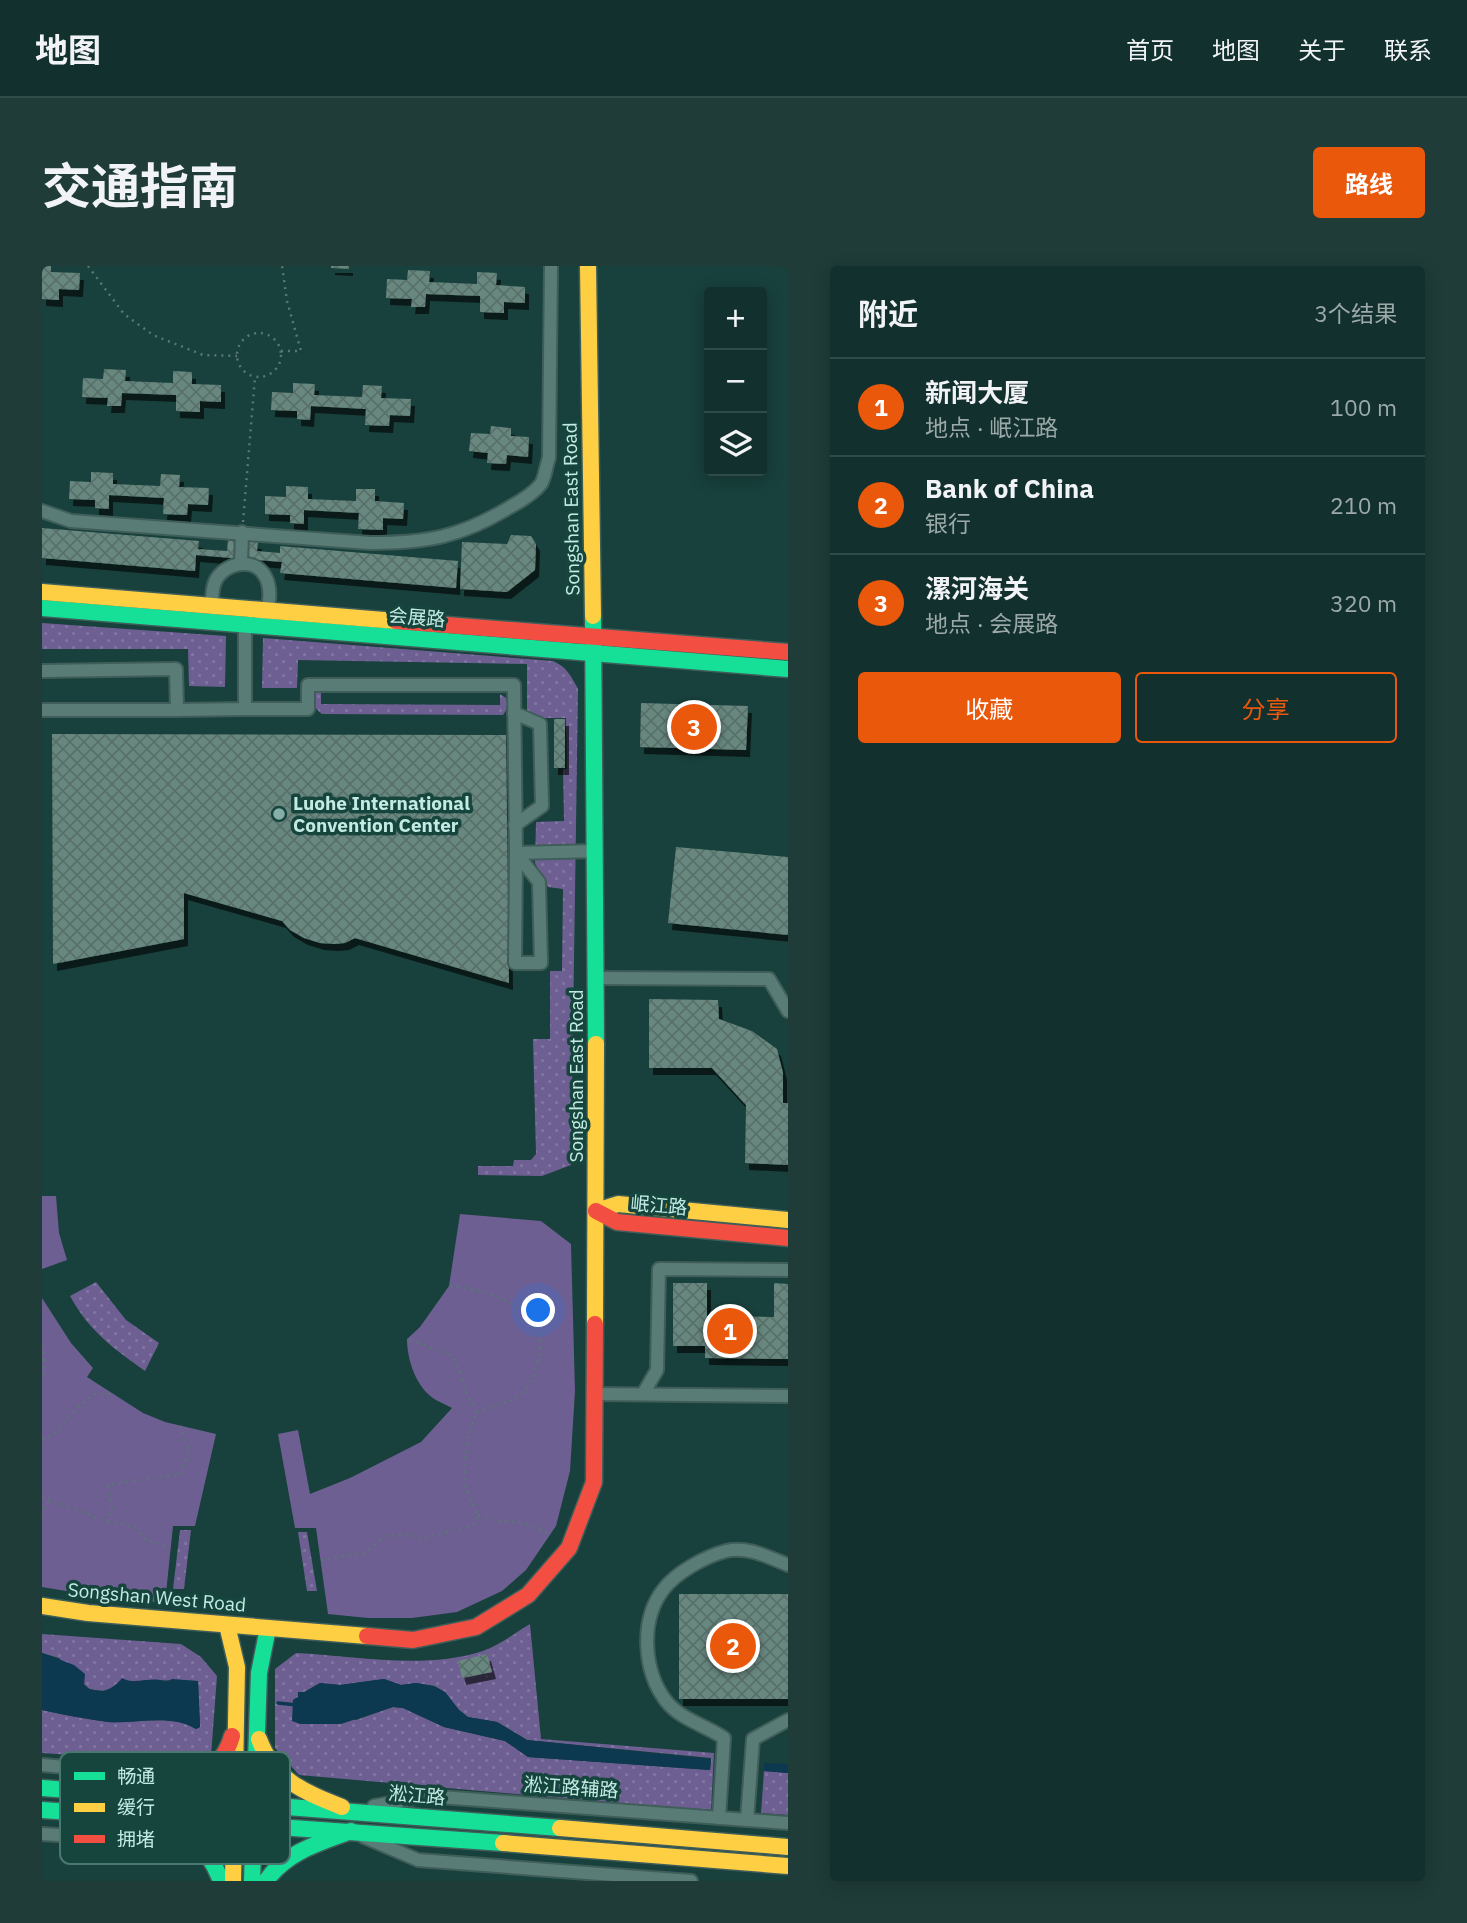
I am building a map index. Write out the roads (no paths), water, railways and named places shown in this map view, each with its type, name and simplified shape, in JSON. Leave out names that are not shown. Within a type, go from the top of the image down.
[{"type":"main road","name":"Songshan East Road","points":[[268,1628],[413,1640],[477,1627],[528,1595],[569,1548],[594,1482],[597,978],[588,266]]},
{"type":"main road","name":"会展路","points":[[42,592],[212,604],[245,615],[268,609],[788,669]]},
{"type":"main road","name":"会展路","points":[[42,608],[245,615],[594,647],[788,652]]},
{"type":"main road","name":"岷江路","points":[[596,1212],[618,1204],[788,1220]]},
{"type":"main road","name":"岷江路","points":[[596,1212],[617,1222],[788,1238]]},
{"type":"main road","name":"Songshan West Road","points":[[42,1606],[88,1613],[268,1628]]},
{"type":"main road","points":[[227,1625],[237,1667],[235,1752]]},
{"type":"main road","points":[[256,1752],[259,1673],[268,1628]]},
{"type":"main road","points":[[226,1752],[236,1726]]},
{"type":"main road","points":[[257,1728],[264,1752]]},
{"type":"main road","points":[[290,1783],[299,1790],[352,1810]]},
{"type":"main road","name":"淞江路","points":[[42,1788],[60,1789]]},
{"type":"main road","name":"淞江路","points":[[290,1806],[788,1847]]},
{"type":"main road","points":[[42,1810],[60,1811]]},
{"type":"main road","points":[[290,1827],[788,1867]]},
{"type":"main road","points":[[290,1858],[351,1831]]},
{"type":"main road","points":[[215,1864],[221,1881]]},
{"type":"main road","points":[[266,1881],[281,1864]]},
{"type":"street","points":[[42,512],[71,521],[370,543],[412,543],[476,527],[525,498],[542,483],[549,458],[551,266]]},
{"type":"street","points":[[241,564],[242,532]]},
{"type":"street","points":[[212,604],[214,583],[218,576],[225,568],[241,564],[261,571],[267,578],[270,596],[268,609]]},
{"type":"street","points":[[245,615],[245,709]]},
{"type":"street","points":[[42,671],[176,669],[177,710]]},
{"type":"street","points":[[42,710],[308,709],[308,685],[514,685],[516,963],[541,963],[539,882],[516,853]]},
{"type":"street","points":[[514,713],[540,724],[542,806],[516,825]]},
{"type":"street","points":[[516,853],[596,851]]},
{"type":"street","points":[[597,978],[769,979],[788,1011]]},
{"type":"street","points":[[643,1394],[657,1370],[659,1269],[788,1270]]},
{"type":"street","points":[[596,1394],[788,1395]]},
{"type":"street","points":[[719,1818],[724,1738],[681,1716],[666,1700],[654,1679],[646,1647],[652,1612],[663,1589],[691,1565],[727,1551],[755,1551],[788,1565]]},
{"type":"street","points":[[747,1820],[753,1739],[788,1720]]},
{"type":"street","points":[[42,1765],[60,1767]]},
{"type":"street","name":"淞江路辅路","points":[[352,1810],[427,1796],[788,1823]]},
{"type":"street","points":[[351,1831],[418,1860],[573,1876],[691,1881]]},
{"type":"street","points":[[42,1834],[60,1835]]},
{"type":"water","points":[[42,1653],[74,1665],[85,1674],[84,1685],[94,1691],[109,1689],[122,1678],[133,1681],[198,1681],[200,1727],[196,1729],[176,1721],[165,1720],[108,1722],[42,1710]]},
{"type":"water","points":[[384,1679],[401,1685],[416,1683],[434,1686],[445,1692],[468,1717],[497,1722],[527,1740],[711,1759],[710,1770],[528,1757],[505,1741],[444,1727],[403,1708],[393,1707],[341,1724],[300,1724],[292,1721],[293,1700],[298,1697],[298,1692],[304,1692],[320,1683],[340,1685]]},
{"type":"water","points":[[764,1763],[788,1764],[788,1773],[764,1771]]},
{"type":"waterway","points":[[278,1703],[297,1705]]},
{"type":"place","name":"漯河海关","points":[[694,727]]},
{"type":"place","name":"Luohe International Convention Center","points":[[279,814]]},
{"type":"place","name":"新闻大厦","points":[[730,1331]]},
{"type":"place","name":"Bank of China","points":[[733,1646]]}]
